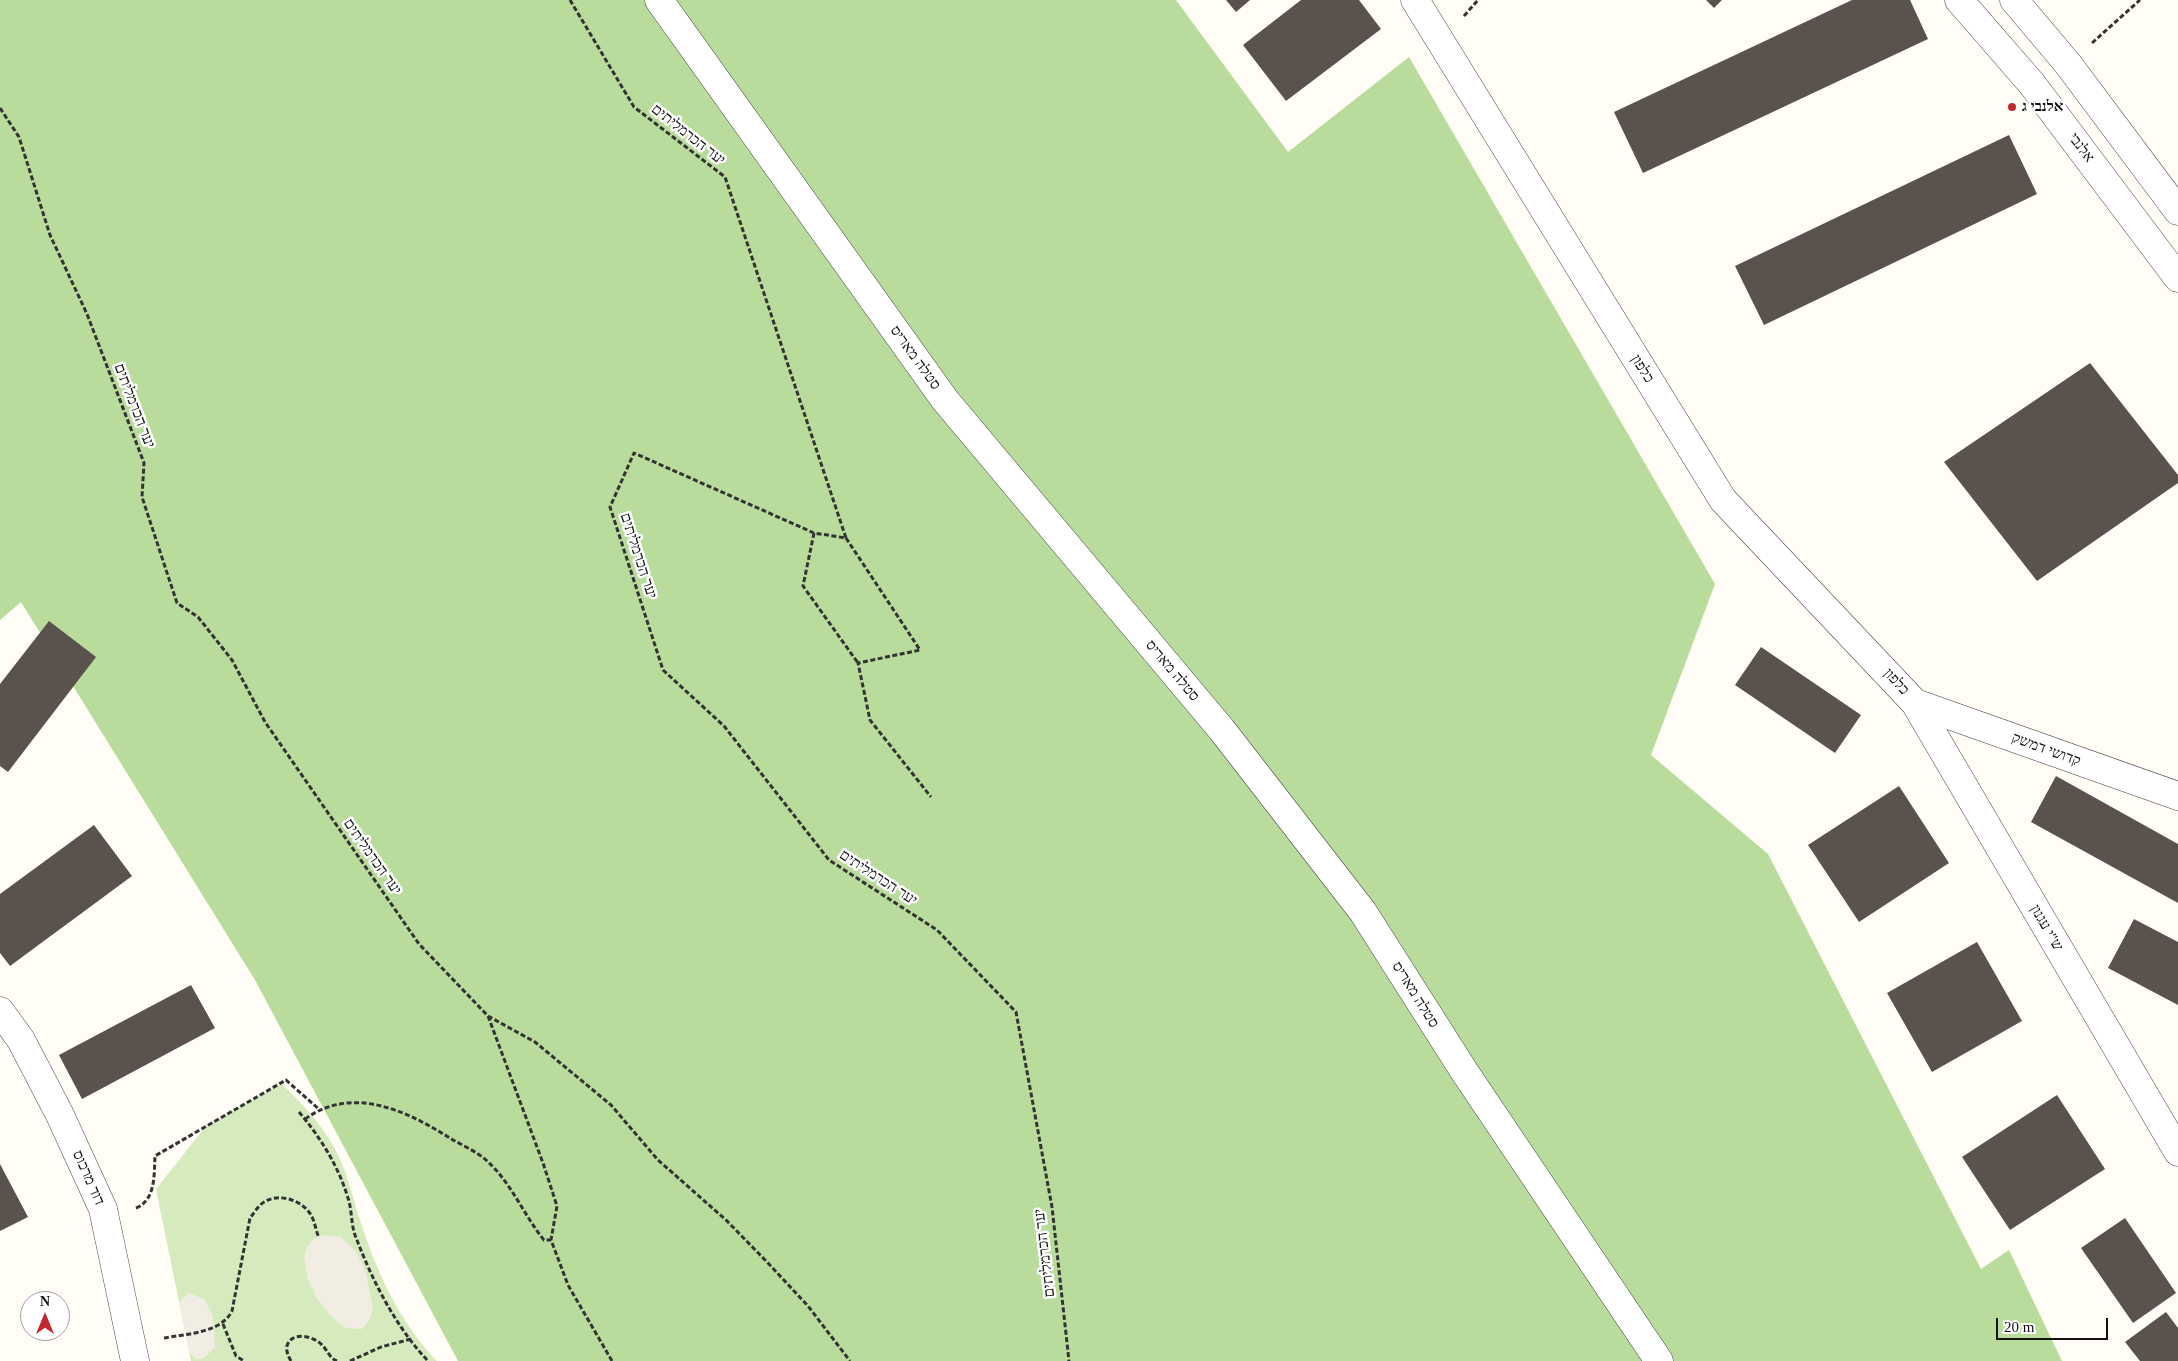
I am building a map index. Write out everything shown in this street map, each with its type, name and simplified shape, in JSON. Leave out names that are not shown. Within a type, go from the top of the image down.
[{"type":"street","name":"סטלה מאריס","points":[[659,0],[945,400],[1222,730],[1363,912],[1464,1070],[1659,1361]]},
{"type":"street","name":"כלפון","points":[[1415,0],[1723,500],[1915,703]]},
{"type":"street","name":"אלנבי","points":[[1959,0],[2032,84],[2178,278]]},
{"type":"street","points":[[2014,0],[2068,64],[2178,211]]},
{"type":"street","name":"קדושי דמשק","points":[[1915,703],[2178,796]]},
{"type":"street","name":"ש\"י עגנון","points":[[1915,703],[2178,1152]]},
{"type":"street","name":"דוד מרכוס","points":[[0,1010],[21,1040],[60,1115],[103,1209],[133,1353]]},
{"type":"path","name":"יער הכרמליתים","points":[[570,0],[634,107],[725,178],[846,538],[814,533],[634,452],[610,507],[663,670],[724,726],[829,860],[937,930],[1016,1012],[1052,1207],[1069,1361]]},
{"type":"path","points":[[2068,64],[2140,0]]},
{"type":"path","name":"יער הכרמליתים","points":[[0,108],[19,137],[50,235],[88,314],[144,462],[142,497],[177,603],[198,618],[232,660],[264,722],[419,944],[488,1016],[535,1042],[611,1105],[658,1160],[726,1220],[768,1263],[808,1306],[850,1361]]},
{"type":"path","points":[[814,533],[803,586],[858,663],[870,720],[931,797]]},
{"type":"path","points":[[846,538],[920,650],[858,663]]},
{"type":"path","points":[[488,1016],[543,1163],[557,1206],[551,1240],[568,1285],[612,1361]]},
{"type":"path","points":[[105,1219],[143,1205],[152,1190],[155,1156],[286,1080],[321,1111]]},
{"type":"path","points":[[305,1119],[342,1104],[359,1102],[386,1106],[433,1127],[486,1160],[515,1194],[533,1227],[544,1240],[551,1240]]},
{"type":"path","points":[[299,1112],[315,1130],[340,1176],[349,1199],[354,1234],[388,1306],[428,1361]]},
{"type":"path","points":[[133,1353],[222,1324],[228,1320],[232,1311],[250,1218],[258,1207],[267,1201],[279,1198],[293,1200],[303,1206],[311,1216],[319,1238]]},
{"type":"path","points":[[366,1273],[372,1271]]},
{"type":"path","points":[[222,1324],[236,1356],[244,1361]]},
{"type":"path","points":[[291,1361],[287,1349],[288,1344],[293,1338],[301,1336],[321,1343],[333,1359],[337,1361]]},
{"type":"path","points":[[350,1361],[381,1347],[411,1339]]},
{"type":"green space","points":[[0,0],[1176,0],[1288,152],[1409,57],[1715,584],[1651,755],[1768,854],[1981,1269],[2009,1250],[2062,1361],[458,1361],[255,980],[21,602],[0,620]]},
{"type":"green space","points":[[282,1084],[304,1106],[330,1140],[348,1179],[370,1249],[393,1301],[413,1333],[437,1361],[191,1361],[156,1189],[206,1126]]},
{"type":"shaded area","points":[[324,1235],[340,1237],[349,1244],[358,1255],[366,1273],[373,1308],[370,1319],[362,1329],[345,1328],[331,1316],[318,1300],[308,1280],[304,1257],[306,1249],[312,1240]]},
{"type":"shaded area","points":[[189,1293],[204,1299],[213,1316],[215,1348],[202,1359],[195,1359],[189,1352],[179,1302]]},
{"type":"building","points":[[1226,0],[1250,0],[1236,12]]},
{"type":"building","points":[[1301,0],[1359,0],[1381,29],[1286,101],[1243,45]]},
{"type":"building","points":[[1706,0],[1722,0],[1714,8]]},
{"type":"building","points":[[1852,0],[1910,0],[1928,39],[1643,173],[1614,112]]},
{"type":"building","points":[[2009,135],[2037,194],[1764,325],[1735,266]]},
{"type":"building","points":[[2090,363],[2178,475],[2178,483],[2037,581],[1944,462]]},
{"type":"building","points":[[49,621],[96,657],[8,772],[0,766],[0,684]]},
{"type":"building","points":[[1761,647],[1861,715],[1835,753],[1735,685]]},
{"type":"building","points":[[2056,776],[2178,844],[2178,903],[2031,822]]},
{"type":"building","points":[[1899,786],[1949,863],[1859,922],[1808,845]]},
{"type":"building","points":[[94,825],[132,876],[10,966],[0,953],[0,894]]},
{"type":"building","points":[[2134,919],[2178,942],[2178,1005],[2108,968]]},
{"type":"building","points":[[1977,942],[2022,1021],[1932,1072],[1887,993]]},
{"type":"building","points":[[191,985],[215,1028],[82,1099],[59,1055]]},
{"type":"building","points":[[2057,1095],[2105,1169],[2010,1230],[1962,1157]]},
{"type":"building","points":[[0,1164],[28,1217],[0,1231]]},
{"type":"building","points":[[2125,1218],[2176,1293],[2133,1323],[2081,1248]]},
{"type":"building","points":[[2166,1312],[2178,1328],[2178,1361],[2140,1361],[2125,1342]]},
{"type":"place","name":"אלנבי ג","points":[[2012,107]]}]
